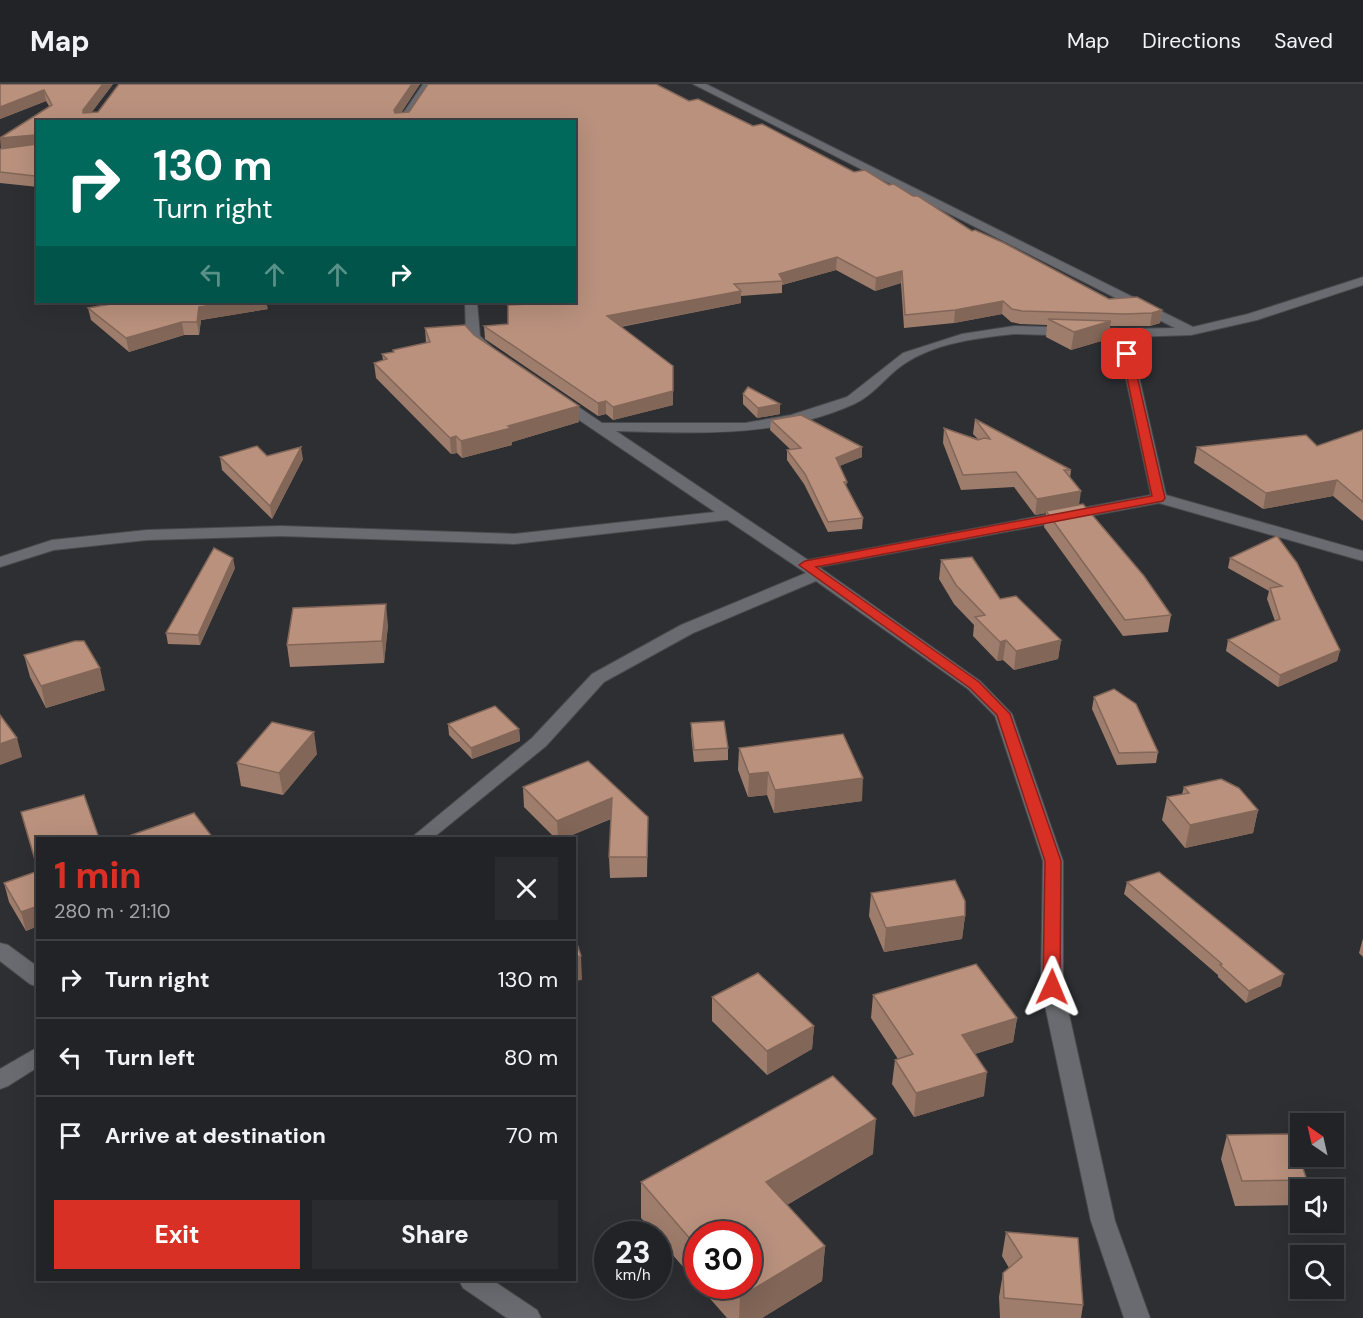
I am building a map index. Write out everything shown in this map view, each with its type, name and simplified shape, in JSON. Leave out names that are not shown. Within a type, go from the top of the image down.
[{"type":"street","points":[[403,120],[428,84]]},
{"type":"street","points":[[702,84],[1191,331]]},
{"type":"street","points":[[599,427],[745,427],[774,423],[845,403],[870,388],[906,357],[988,331],[1040,328],[1123,333],[1191,331],[1252,317],[1359,284]]},
{"type":"street","points":[[471,303],[473,337],[481,346],[500,359]]},
{"type":"street","points":[[1123,333],[1159,498]]},
{"type":"street","points":[[540,386],[811,569],[974,685],[1003,714],[1053,861],[1052,987],[1103,1221],[1137,1318]]},
{"type":"street","points":[[422,837],[539,742],[598,678],[638,654],[811,569],[1159,498],[1363,556]]},
{"type":"street","points":[[0,562],[52,545],[147,535],[280,531],[514,539],[729,515]]},
{"type":"street","points":[[0,950],[36,977]]},
{"type":"street","points":[[0,1080],[36,1056]]},
{"type":"street","points":[[473,1281],[528,1318]]},
{"type":"building","points":[[0,84],[103,84],[83,113],[98,112],[119,84],[412,84],[394,110],[395,113],[409,112],[428,84],[656,84],[689,101],[698,99],[753,126],[762,124],[854,172],[865,170],[889,185],[894,184],[913,196],[918,196],[972,231],[975,230],[1004,243],[1109,299],[1137,297],[1162,310],[1152,313],[1125,314],[1022,311],[1012,309],[1003,301],[955,310],[905,315],[902,271],[876,278],[837,257],[779,274],[783,281],[734,284],[741,291],[607,316],[673,366],[673,391],[613,407],[606,401],[598,403],[484,326],[508,324],[508,305],[576,303],[576,120],[36,120],[36,135],[0,138],[52,105],[44,90],[0,107]]},
{"type":"building","points":[[36,144],[36,175],[0,172],[0,149]]},
{"type":"building","points":[[117,303],[227,303],[199,307],[197,322],[182,322],[126,338],[88,308]]},
{"type":"building","points":[[1048,319],[1111,321],[1074,332]]},
{"type":"building","points":[[465,325],[474,335],[579,406],[461,441],[456,436],[450,438],[374,363],[387,359],[382,354],[430,342],[425,328]]},
{"type":"building","points":[[748,387],[780,404],[758,408],[743,394]]},
{"type":"building","points":[[801,415],[862,447],[836,458],[847,482],[844,482],[863,518],[828,522],[805,474],[787,450],[801,448],[771,420]]},
{"type":"building","points":[[975,419],[1071,470],[1064,470],[1081,491],[1037,499],[1016,472],[963,475],[944,428],[978,440],[990,439]]},
{"type":"building","points":[[1363,430],[1363,502],[1337,480],[1266,493],[1197,447],[1306,435],[1317,446]]},
{"type":"building","points":[[257,446],[267,456],[301,447],[270,506],[220,457]]},
{"type":"building","points":[[1083,504],[1144,576],[1171,615],[1125,620],[1046,511]]},
{"type":"building","points":[[1277,536],[1297,563],[1340,650],[1280,675],[1228,640],[1280,619],[1270,588],[1282,586],[1230,558]]},
{"type":"building","points":[[214,548],[233,558],[198,635],[166,633]]},
{"type":"building","points":[[972,557],[1000,599],[1016,596],[1061,640],[1016,651],[1006,640],[1000,642],[975,617],[985,615],[956,585],[941,560]]},
{"type":"building","points":[[386,604],[382,641],[287,645],[293,608]]},
{"type":"building","points":[[75,641],[84,641],[100,668],[41,686],[24,655]]},
{"type":"building","points":[[1114,689],[1136,704],[1158,752],[1119,753],[1094,697]]},
{"type":"building","points":[[495,706],[519,729],[471,748],[448,724]]},
{"type":"building","points":[[0,715],[17,738],[0,744]]},
{"type":"building","points":[[724,721],[728,748],[694,750],[691,723]]},
{"type":"building","points":[[272,722],[314,732],[279,773],[237,763]]},
{"type":"building","points":[[843,734],[863,778],[775,790],[768,772],[749,774],[739,748]]},
{"type":"building","points":[[588,761],[648,817],[647,857],[609,857],[612,798],[557,821],[523,787]]},
{"type":"building","points":[[1221,779],[1239,788],[1258,810],[1190,825],[1167,797],[1189,793],[1184,787]]},
{"type":"building","points":[[84,795],[99,837],[36,837],[36,863],[21,812]]},
{"type":"building","points":[[194,813],[212,837],[126,837]]},
{"type":"building","points":[[36,872],[36,907],[21,912],[4,883]]},
{"type":"building","points":[[1159,872],[1284,974],[1249,991],[1220,965],[1222,964],[1127,882]]},
{"type":"building","points":[[955,880],[965,901],[965,916],[886,928],[871,893]]},
{"type":"building","points":[[576,941],[581,956],[576,957]]},
{"type":"building","points":[[976,964],[1017,1018],[962,1035],[987,1072],[916,1093],[895,1060],[913,1054],[873,995]]},
{"type":"building","points":[[758,973],[814,1026],[767,1051],[712,997]]},
{"type":"building","points":[[833,1076],[876,1119],[766,1182],[825,1246],[762,1284],[762,1221],[684,1221],[684,1232],[641,1182]]},
{"type":"building","points":[[1290,1134],[1290,1167],[1302,1167],[1307,1179],[1242,1181],[1227,1135]]},
{"type":"building","points":[[1006,1232],[1078,1238],[1083,1305],[1004,1298],[1003,1273],[1022,1257]]},
{"type":"route","points":[[1052,987],[1053,861],[1003,714],[974,685],[805,565],[1159,498],[1127,354]]}]
